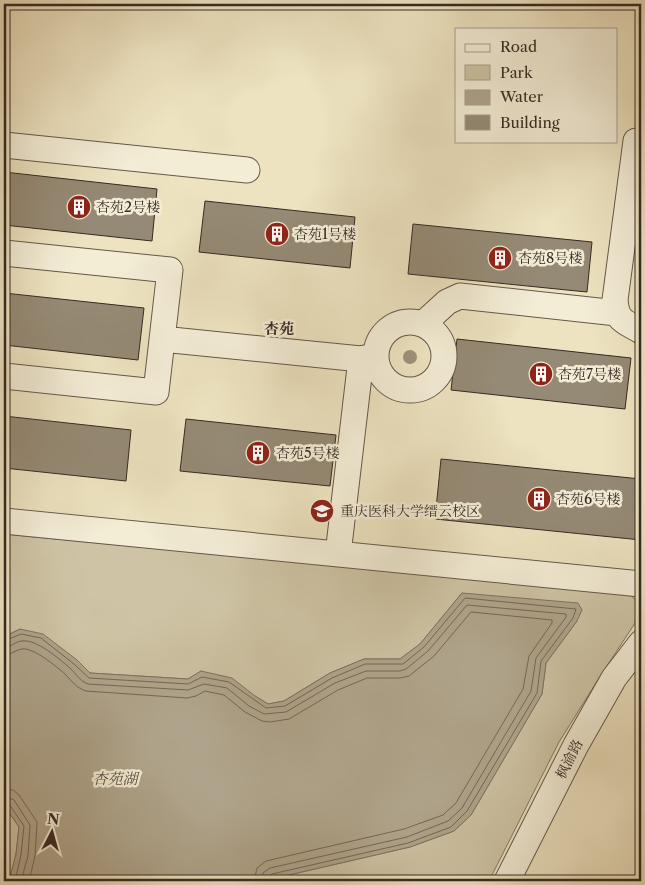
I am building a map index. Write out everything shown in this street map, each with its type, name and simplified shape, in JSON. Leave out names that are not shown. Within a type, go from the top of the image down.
[{"type":"street","points":[[636,141],[615,300],[617,313],[623,320],[641,331]]},
{"type":"street","points":[[4,145],[247,170]]},
{"type":"street","points":[[4,253],[170,270],[156,392],[4,376]]},
{"type":"street","points":[[423,324],[447,302],[460,296],[617,313]]},
{"type":"street","points":[[162,338],[368,358],[377,367],[382,377],[391,385],[402,390],[413,390],[424,388],[433,381],[440,372],[444,361],[444,350],[440,339],[433,330],[423,324],[401,322],[390,327],[382,335],[368,358],[338,554]]},
{"type":"street","points":[[4,521],[641,584]]},
{"type":"street","name":"枫渝路","points":[[507,881],[576,745],[614,678],[641,644]]},
{"type":"green space","points":[[4,534],[630,594],[641,607],[641,614],[559,742],[489,881],[263,881],[410,847],[454,831],[471,815],[542,694],[546,663],[577,621],[462,593],[420,644],[400,659],[364,659],[330,673],[284,701],[268,704],[201,671],[188,679],[90,673],[77,660],[20,629],[4,637]]},
{"type":"green space","points":[[4,805],[19,827],[16,854],[9,881],[4,881]]},
{"type":"water","name":"杏苑湖","points":[[462,593],[578,603],[582,610],[577,621],[546,663],[542,694],[471,815],[454,831],[410,847],[263,881],[9,881],[16,854],[19,827],[4,805],[4,637],[20,629],[43,634],[77,660],[90,673],[188,679],[201,671],[232,678],[268,704],[284,701],[330,673],[364,659],[400,659],[420,644]]},
{"type":"building","name":"杏苑2号楼","points":[[4,172],[157,189],[152,241],[4,225]]},
{"type":"building","name":"杏苑1号楼","points":[[205,201],[355,217],[350,268],[199,252]]},
{"type":"building","name":"杏苑8号楼","points":[[413,224],[592,242],[587,292],[408,274]]},
{"type":"building","points":[[4,293],[144,308],[138,360],[4,345]]},
{"type":"building","name":"杏苑7号楼","points":[[457,339],[631,358],[625,409],[451,390]]},
{"type":"building","points":[[4,416],[131,430],[126,481],[4,468]]},
{"type":"building","name":"杏苑5号楼","points":[[186,419],[336,435],[330,486],[180,471]]},
{"type":"building","name":"杏苑6号楼","points":[[441,459],[641,479],[641,540],[435,519]]},
{"type":"place","name":"杏苑2号楼","points":[[79,207]]},
{"type":"place","name":"杏苑1号楼","points":[[277,234]]},
{"type":"place","name":"杏苑8号楼","points":[[500,258]]},
{"type":"place","name":"杏苑7号楼","points":[[541,374]]},
{"type":"place","name":"杏苑5号楼","points":[[258,453]]},
{"type":"place","name":"杏苑6号楼","points":[[539,499]]},
{"type":"place","name":"重庆医科大学缙云校区","points":[[322,511]]},
{"type":"district","name":"杏苑","points":[[279,328]]}]
